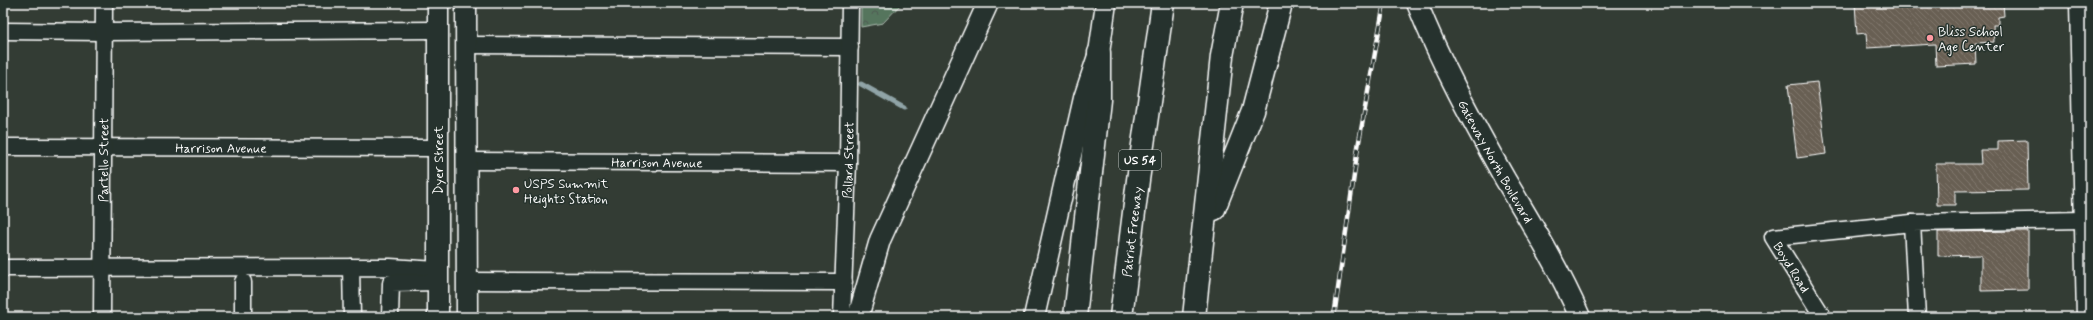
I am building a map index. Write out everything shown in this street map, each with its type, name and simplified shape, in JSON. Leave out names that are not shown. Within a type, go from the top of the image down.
[{"type":"highway","name":"Patriot Freeway","points":[[1121,317],[1140,165],[1164,3]]},
{"type":"highway","points":[[1194,317],[1222,56],[1232,3]]},
{"type":"highway","points":[[1204,235],[1253,111],[1281,3]]},
{"type":"highway","points":[[1075,317],[1099,100],[1099,53]]},
{"type":"main road","name":"Dyer Street","points":[[438,3],[438,317]]},
{"type":"main road","points":[[455,3],[458,34],[466,48]]},
{"type":"main road","points":[[466,3],[467,317]]},
{"type":"main road","points":[[858,317],[880,240],[988,3]]},
{"type":"main road","points":[[1034,317],[1084,98],[1099,53],[1106,3]]},
{"type":"main road","name":"Gateway North Boulevard","points":[[1417,3],[1466,107],[1505,178],[1544,243],[1566,285],[1580,317]]},
{"type":"street","name":"Partello Street","points":[[102,317],[104,3]]},
{"type":"street","name":"Pollard Street","points":[[842,317],[848,163],[850,3]]},
{"type":"street","points":[[2078,3],[2086,200],[2083,220],[2085,317]]},
{"type":"street","points":[[3,31],[104,32],[438,30]]},
{"type":"street","points":[[466,48],[850,46]]},
{"type":"street","name":"Harrison Avenue","points":[[3,146],[439,148]]},
{"type":"street","name":"Harrison Avenue","points":[[466,160],[848,163]]},
{"type":"street","points":[[1917,317],[1912,223],[2083,220]]},
{"type":"street","name":"Boyd Road","points":[[1823,317],[1773,237],[1912,223]]},
{"type":"street","points":[[351,267],[352,317]]},
{"type":"street","points":[[3,268],[351,267],[390,275],[417,267],[438,276]]},
{"type":"street","points":[[390,275],[390,317]]},
{"type":"street","points":[[467,281],[844,282]]},
{"type":"street","points":[[243,282],[243,317]]},
{"type":"green space","points":[[861,3],[902,3],[883,23],[861,27]]},
{"type":"building","name":"Bliss School Age Center","points":[[1855,3],[2003,3],[2004,16],[1998,17],[1998,25],[1993,25],[1994,42],[1975,43],[1976,64],[1936,66],[1935,44],[1867,48],[1866,33],[1857,34]]},
{"type":"building","points":[[1817,82],[1826,154],[1797,158],[1788,85]]},
{"type":"building","points":[[2027,140],[2028,190],[1955,191],[1955,205],[1937,205],[1936,164],[1981,164],[1980,150],[1998,150],[1998,141]]},
{"type":"building","points":[[2028,231],[2028,290],[1981,291],[1981,255],[1938,256],[1938,232]]},
{"type":"waterway","points":[[861,84],[904,108]]},
{"type":"railway","points":[[1334,317],[1358,147],[1384,3]]},
{"type":"place","name":"Bliss School Age Center","points":[[1930,38]]},
{"type":"place","name":"USPS Summit Heights Station","points":[[516,190]]}]
